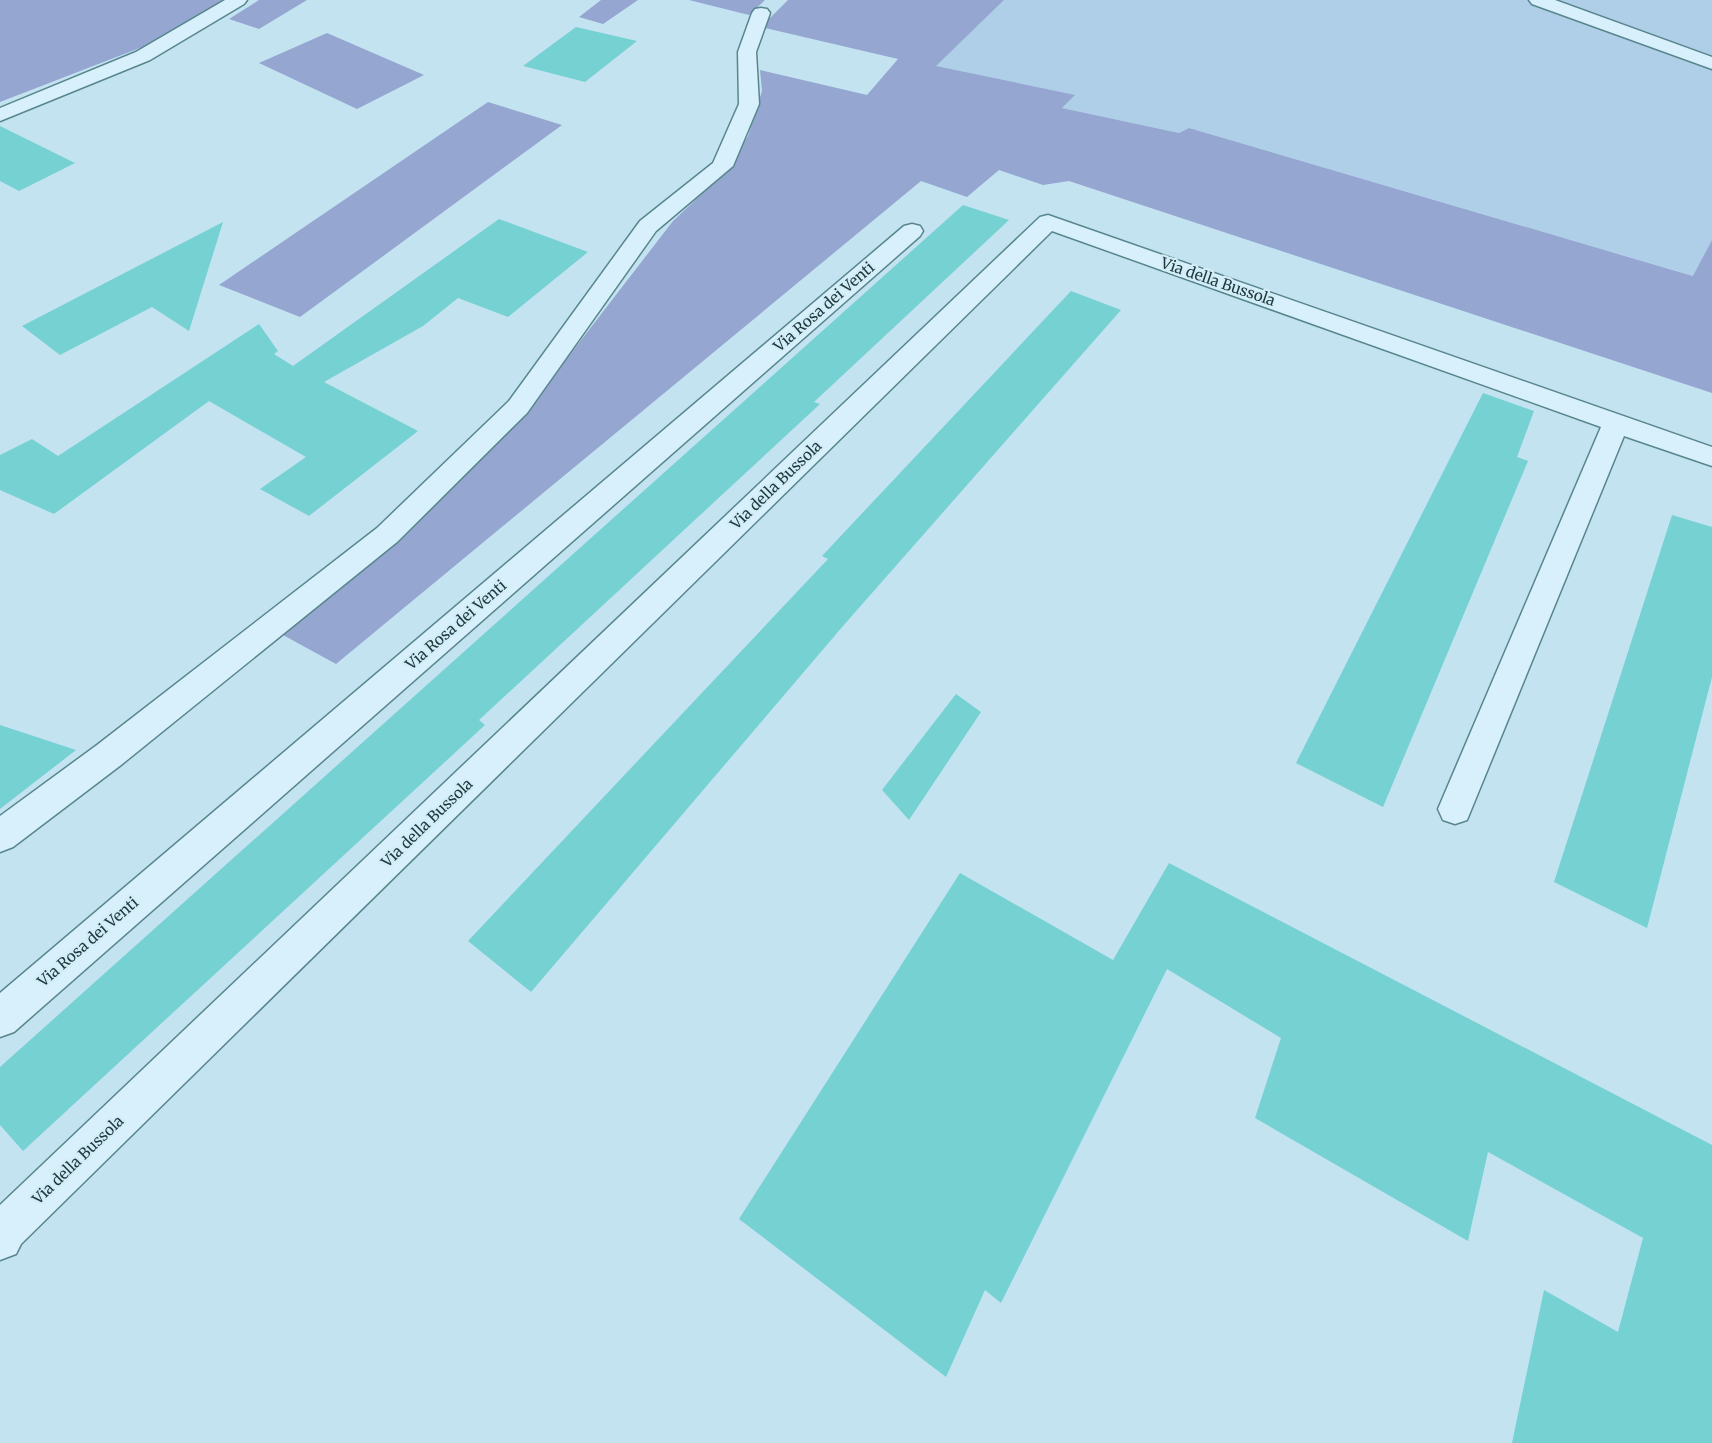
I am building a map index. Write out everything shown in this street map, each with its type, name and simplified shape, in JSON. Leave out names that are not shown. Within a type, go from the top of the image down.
[{"type":"street","points":[[0,115],[143,56],[238,0]]},
{"type":"street","points":[[1538,0],[1712,63]]},
{"type":"street","points":[[0,836],[109,754],[387,535],[518,407],[648,226],[722,166],[749,104],[747,52],[760,13]]},
{"type":"street","name":"Via della Bussola","points":[[0,1238],[1048,222],[1712,457]]},
{"type":"street","name":"Via Rosa dei Venti","points":[[0,1018],[912,231]]},
{"type":"street","points":[[1455,809],[1616,423]]},
{"type":"shaded area","points":[[0,0],[223,0],[158,41],[0,102]]},
{"type":"shaded area","points":[[259,0],[307,0],[259,29],[229,19]]},
{"type":"shaded area","points":[[601,0],[638,0],[603,24],[579,17]]},
{"type":"shaded area","points":[[689,0],[765,0],[749,15]]},
{"type":"shaded area","points":[[788,0],[1004,0],[936,66],[1075,95],[1062,108],[1179,133],[1189,128],[1693,276],[1712,240],[1712,393],[1069,181],[1043,185],[999,170],[967,197],[921,181],[336,664],[283,635],[461,477],[541,392],[673,221],[722,175],[748,136],[762,91],[760,70],[867,95],[898,59],[761,27]]},
{"type":"shaded area","points":[[1004,0],[1712,0],[1712,240],[1694,276],[1189,128],[1179,133],[1062,108],[1074,96],[935,66]]},
{"type":"shaded area","points":[[327,33],[424,75],[357,109],[259,63]]},
{"type":"shaded area","points":[[488,102],[562,125],[300,317],[219,285]]},
{"type":"building","points":[[576,27],[637,41],[585,82],[523,66]]},
{"type":"building","points":[[0,126],[75,163],[19,191],[0,181]]},
{"type":"building","points":[[963,205],[1009,220],[814,402],[820,404],[479,720],[485,725],[23,1151],[0,1125],[0,1067]]},
{"type":"building","points":[[499,219],[588,252],[508,317],[458,298],[423,326],[324,382],[418,431],[309,516],[260,489],[306,457],[209,401],[54,514],[0,490],[0,455],[32,439],[58,456],[259,324],[278,351],[274,354],[293,366]]},
{"type":"building","points":[[223,222],[189,331],[152,307],[60,355],[22,326]]},
{"type":"building","points":[[1071,291],[1121,310],[843,626],[531,992],[468,941],[828,559],[822,556]]},
{"type":"building","points":[[1483,393],[1534,411],[1517,457],[1528,461],[1383,807],[1296,763]]},
{"type":"building","points":[[1672,515],[1712,527],[1712,677],[1647,928],[1554,882]]},
{"type":"building","points":[[956,694],[981,712],[909,820],[882,790]]},
{"type":"building","points":[[0,725],[76,750],[0,809]]},
{"type":"building","points":[[1169,863],[1712,1145],[1712,1443],[1512,1443],[1544,1290],[1618,1332],[1643,1238],[1488,1152],[1468,1241],[1255,1118],[1281,1038],[1167,969],[1001,1303],[985,1290],[946,1377],[739,1219],[960,873],[1113,960]]}]
